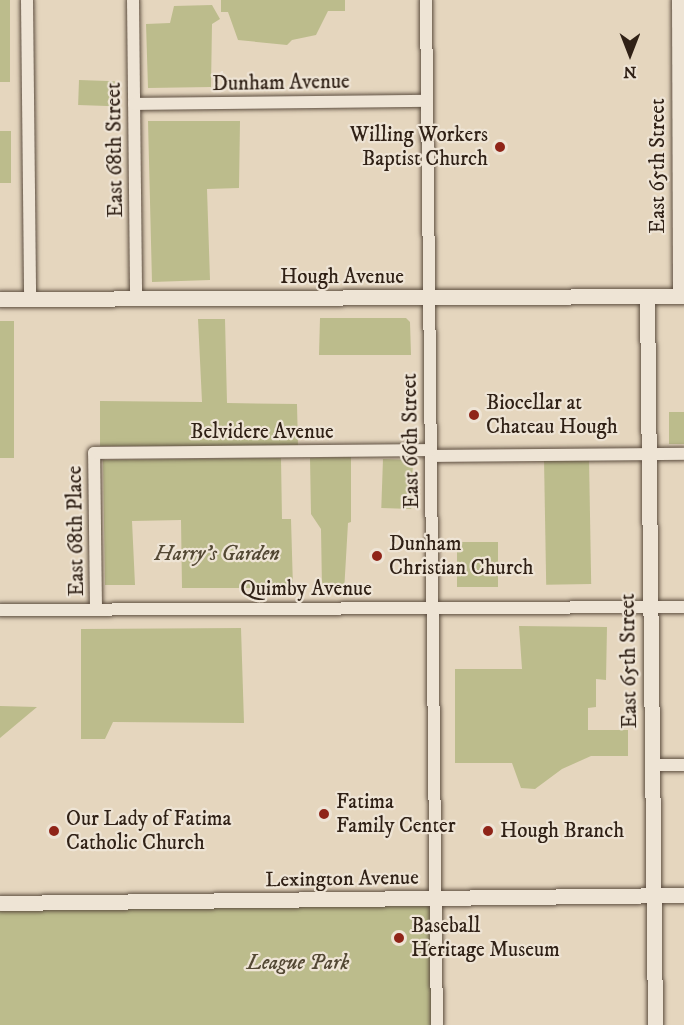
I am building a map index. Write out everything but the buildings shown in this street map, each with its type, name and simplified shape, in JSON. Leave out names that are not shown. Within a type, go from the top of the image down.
[{"type":"street","points":[[27,0],[30,299]]},
{"type":"street","name":"East 68th Street","points":[[133,0],[136,299]]},
{"type":"street","name":"East 66th Street","points":[[426,0],[437,1025]]},
{"type":"street","name":"East 65th Street","points":[[678,0],[682,296]]},
{"type":"street","name":"Dunham Avenue","points":[[134,104],[427,101]]},
{"type":"street","name":"East 65th Street","points":[[647,296],[648,607],[655,1025]]},
{"type":"street","name":"Hough Avenue","points":[[0,299],[682,296]]},
{"type":"street","name":"Belvidere Avenue","points":[[94,453],[684,454]]},
{"type":"street","name":"East 68th Place","points":[[94,453],[96,609]]},
{"type":"street","name":"Quimby Avenue","points":[[0,610],[684,607]]},
{"type":"street","points":[[651,765],[684,765]]},
{"type":"street","name":"Lexington Avenue","points":[[0,903],[684,895]]},
{"type":"green space","points":[[0,0],[10,0],[10,82],[0,82]]},
{"type":"green space","points":[[221,0],[345,0],[345,11],[328,11],[316,35],[292,40],[287,45],[238,40],[228,12],[221,12]]},
{"type":"green space","points":[[212,5],[220,19],[212,24],[211,87],[148,88],[146,24],[170,23],[174,6]]},
{"type":"green space","points":[[79,80],[115,81],[114,106],[78,105]]},
{"type":"green space","points":[[148,121],[240,121],[239,188],[207,189],[210,280],[152,282]]},
{"type":"green space","points":[[0,131],[11,131],[11,183],[0,183]]},
{"type":"green space","points":[[320,318],[406,318],[410,322],[411,355],[319,355]]},
{"type":"green space","points":[[198,319],[225,319],[227,403],[297,404],[298,447],[100,446],[100,401],[202,402]]},
{"type":"green space","points":[[0,321],[14,321],[14,458],[0,458]]},
{"type":"green space","points":[[669,412],[684,412],[684,444],[669,444]]},
{"type":"green space","points":[[351,457],[351,522],[348,523],[344,592],[322,589],[321,529],[311,514],[310,458]]},
{"type":"green space","name":"Harry's Garden","points":[[281,458],[282,519],[291,519],[293,588],[182,588],[181,520],[132,521],[135,585],[105,585],[103,460]]},
{"type":"green space","points":[[589,458],[591,584],[546,585],[544,459]]},
{"type":"green space","points":[[383,459],[413,460],[411,509],[381,508]]},
{"type":"green space","points":[[457,542],[498,542],[498,587],[457,587]]},
{"type":"green space","points":[[519,626],[607,627],[606,680],[596,679],[596,707],[588,708],[588,730],[628,730],[628,756],[591,756],[562,769],[535,789],[521,788],[512,763],[455,763],[455,669],[522,669]]},
{"type":"green space","points":[[241,628],[244,723],[113,722],[105,739],[81,739],[81,629]]},
{"type":"green space","points":[[0,706],[37,707],[0,738]]},
{"type":"green space","name":"League Park","points":[[0,898],[436,898],[436,1025],[0,1025]]},
{"type":"place","name":"Willing Workers Baptist Church","points":[[500,147]]},
{"type":"place","name":"Biocellar at Chateau Hough","points":[[474,415]]},
{"type":"place","name":"Dunham Christian Church","points":[[377,556]]},
{"type":"place","name":"Fatima Family Center","points":[[324,814]]},
{"type":"place","name":"Our Lady of Fatima Catholic Church","points":[[54,831]]},
{"type":"place","name":"Hough Branch","points":[[488,831]]},
{"type":"place","name":"Baseball Heritage Museum","points":[[399,938]]}]
